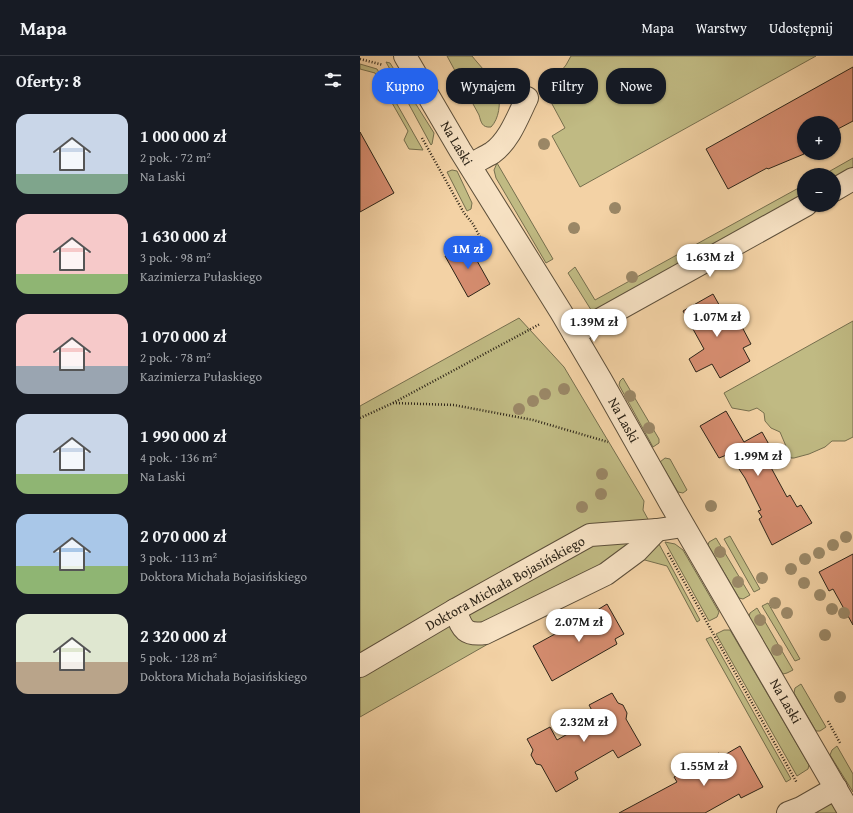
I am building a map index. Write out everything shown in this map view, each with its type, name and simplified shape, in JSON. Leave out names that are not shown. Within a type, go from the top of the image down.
[{"type":"street","name":"Na Laski","points":[[405,56],[574,334],[683,526],[850,813]]},
{"type":"street","points":[[470,165],[493,152],[504,141],[512,129],[524,104]]},
{"type":"street","points":[[841,186],[853,179]]},
{"type":"street","points":[[574,334],[797,210]]},
{"type":"street","name":"Doktora Michała Bojasińskiego","points":[[360,666],[454,610],[590,535],[661,540],[683,526]]},
{"type":"street","points":[[454,610],[464,630],[469,633],[485,633],[606,574],[637,551],[661,540]]},
{"type":"street","points":[[788,813],[836,788]]},
{"type":"path","points":[[360,59],[383,65]]},
{"type":"path","points":[[420,134],[464,213],[473,224],[480,237]]},
{"type":"path","points":[[360,418],[393,403],[561,312]]},
{"type":"path","points":[[393,403],[454,404],[533,420],[615,445]]},
{"type":"path","points":[[661,540],[809,803]]},
{"type":"shaded area","points":[[447,56],[472,56],[482,68],[454,68]]},
{"type":"shaded area","points":[[571,56],[816,56],[580,187],[552,136],[565,128],[552,104],[598,104],[598,68],[564,68]]},
{"type":"shaded area","points":[[386,62],[390,63],[393,68],[389,68]]},
{"type":"shaded area","points":[[360,64],[374,68],[372,68],[372,72],[360,69]]},
{"type":"shaded area","points":[[393,104],[397,104],[423,150],[409,149],[404,140],[408,131]]},
{"type":"shaded area","points":[[409,104],[416,104],[434,133],[431,145]]},
{"type":"shaded area","points":[[473,104],[499,104],[498,115],[491,127],[486,127],[482,124]]},
{"type":"shaded area","points":[[853,158],[853,167],[841,174],[841,168],[835,168]]},
{"type":"shaded area","points":[[497,163],[553,259],[546,263],[496,178],[494,170]]},
{"type":"shaded area","points":[[452,170],[457,171],[472,203],[471,209],[467,211],[447,172]]},
{"type":"shaded area","points":[[797,189],[797,199],[593,313],[568,273],[575,267],[595,300]]},
{"type":"shaded area","points":[[519,318],[564,367],[644,501],[643,510],[649,521],[600,524],[360,661],[360,406]]},
{"type":"shaded area","points":[[853,321],[853,437],[845,441],[832,441],[825,447],[809,454],[791,458],[780,432],[771,428],[765,421],[764,413],[757,408],[749,411],[732,408],[724,393]]},
{"type":"shaded area","points":[[623,378],[659,439],[659,443],[653,447],[619,385]]},
{"type":"shaded area","points":[[665,458],[670,459],[687,490],[683,493],[678,492],[660,462]]},
{"type":"shaded area","points":[[730,536],[760,589],[754,592],[724,539]]},
{"type":"shaded area","points":[[716,538],[750,595],[743,599],[739,598],[708,545],[709,542]]},
{"type":"shaded area","points":[[597,541],[637,543],[624,555],[491,621],[469,624],[468,610]]},
{"type":"shaded area","points":[[665,542],[675,544],[683,550],[719,612],[717,617],[709,621]]},
{"type":"shaded area","points":[[653,543],[659,544],[700,620],[697,622],[667,566],[641,559]]},
{"type":"shaded area","points":[[768,603],[800,659],[795,661],[762,606]]},
{"type":"shaded area","points":[[757,608],[793,670],[783,674],[749,617],[750,613]]},
{"type":"shaded area","points":[[449,620],[476,640],[495,640],[360,717],[360,671]]},
{"type":"shaded area","points":[[724,630],[730,630],[809,765],[808,769],[797,776],[716,634]]},
{"type":"shaded area","points":[[711,637],[791,779],[786,782],[706,639]]},
{"type":"shaded area","points":[[801,684],[826,727],[820,731],[816,731],[794,693],[795,688]]},
{"type":"shaded area","points":[[837,746],[853,774],[853,792],[830,755],[832,750]]},
{"type":"shaded area","points":[[832,803],[837,813],[818,813],[815,808]]},
{"type":"building","points":[[853,67],[853,121],[841,127],[841,116],[797,116],[797,157],[768,169],[767,168],[728,189],[706,149]]},
{"type":"building","points":[[360,132],[394,193],[360,212]]},
{"type":"building","points":[[467,243],[490,284],[468,297],[445,256]]},
{"type":"building","points":[[713,294],[726,317],[730,314],[737,328],[741,325],[751,344],[743,348],[750,361],[720,378],[712,364],[696,372],[689,359],[704,349],[683,311]]},
{"type":"building","points":[[726,411],[744,442],[762,432],[776,457],[768,462],[787,497],[790,495],[797,507],[801,505],[812,523],[772,545],[759,519],[762,517],[758,511],[761,510],[745,478],[729,454],[719,458],[700,426]]},
{"type":"building","points":[[853,554],[853,625],[833,589],[829,591],[819,572]]},
{"type":"building","points":[[607,604],[624,634],[615,639],[617,644],[552,681],[533,646],[581,621]]},
{"type":"building","points":[[612,693],[618,703],[623,705],[627,713],[626,719],[641,745],[618,758],[613,750],[575,772],[578,779],[556,792],[541,765],[536,764],[531,755],[533,750],[527,739],[550,727],[557,740],[596,718],[589,705]]},
{"type":"building","points":[[740,746],[763,787],[741,798],[739,794],[705,813],[619,813],[677,782],[674,777],[719,753],[721,757]]}]
